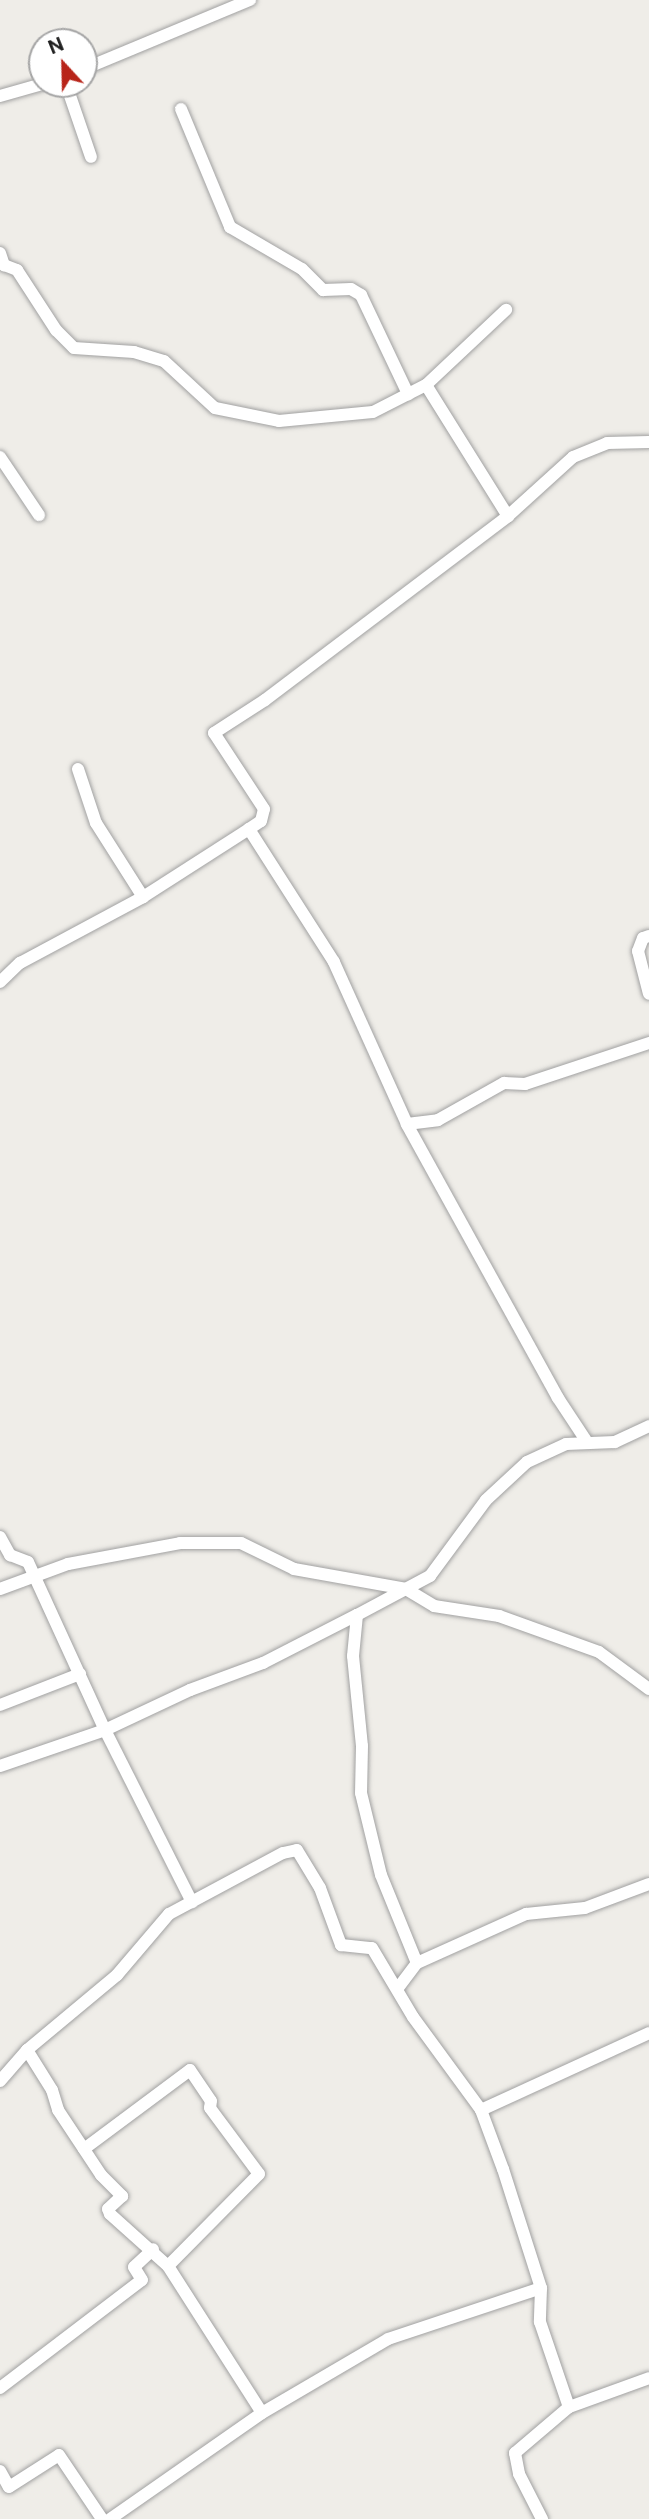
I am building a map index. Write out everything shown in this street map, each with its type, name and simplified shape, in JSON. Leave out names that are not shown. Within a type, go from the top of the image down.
[{"type":"street","points":[[98,63],[250,0]]},
{"type":"street","points":[[0,96],[28,88]]},
{"type":"street","points":[[71,98],[91,157]]},
{"type":"street","points":[[181,108],[230,226],[302,269],[323,290],[351,289],[361,295],[408,394]]},
{"type":"street","points":[[0,253],[4,265],[17,270],[56,330],[74,348],[134,352],[164,361],[215,408],[279,421],[321,420],[373,412],[426,385],[506,310]]},
{"type":"street","points":[[426,385],[508,516]]},
{"type":"street","points":[[0,982],[20,964],[143,897],[261,821],[264,809],[214,733],[508,516],[573,457],[607,443],[649,442]]},
{"type":"street","points":[[0,457],[39,515]]},
{"type":"street","points":[[78,769],[96,822],[143,897]]},
{"type":"street","points":[[249,829],[334,962],[407,1124],[558,1398],[587,1441]]},
{"type":"street","points":[[649,936],[643,938],[638,951],[649,994]]},
{"type":"street","points":[[407,1124],[438,1121],[504,1083],[525,1084],[649,1043]]},
{"type":"street","points":[[0,1766],[105,1730],[190,1690],[263,1663],[357,1615],[430,1576],[486,1500],[527,1462],[566,1444],[615,1441],[649,1426]]},
{"type":"street","points":[[0,1537],[10,1555],[28,1562],[105,1730],[192,1902]]},
{"type":"street","points":[[0,1589],[34,1579],[68,1564],[180,1543],[241,1544],[294,1569],[406,1588],[434,1606],[499,1616],[600,1652],[646,1685]]},
{"type":"street","points":[[357,1615],[353,1666],[362,1746],[360,1793],[381,1875],[417,1963]]},
{"type":"street","points":[[0,1705],[80,1674]]},
{"type":"street","points":[[0,2081],[27,2050],[117,1975],[169,1914],[283,1853],[297,1850],[320,1888],[341,1945],[372,1948],[413,2017],[481,2110],[541,2288],[540,2322],[569,2407]]},
{"type":"street","points":[[398,1989],[417,1963],[526,1914],[585,1908],[649,1884]]},
{"type":"street","points":[[481,2110],[649,2033]]},
{"type":"street","points":[[27,2050],[84,2149],[122,2196],[108,2209],[110,2214],[153,2249],[168,2266],[262,2413]]},
{"type":"street","points":[[84,2149],[190,2070],[211,2101],[210,2108],[259,2174],[168,2266]]},
{"type":"street","points":[[0,2388],[142,2280],[134,2267],[153,2249]]},
{"type":"street","points":[[110,2519],[262,2413],[388,2339],[541,2288]]},
{"type":"street","points":[[542,2519],[519,2474],[515,2452],[569,2407],[649,2378]]},
{"type":"street","points":[[0,2471],[9,2487],[59,2455],[102,2519]]}]
